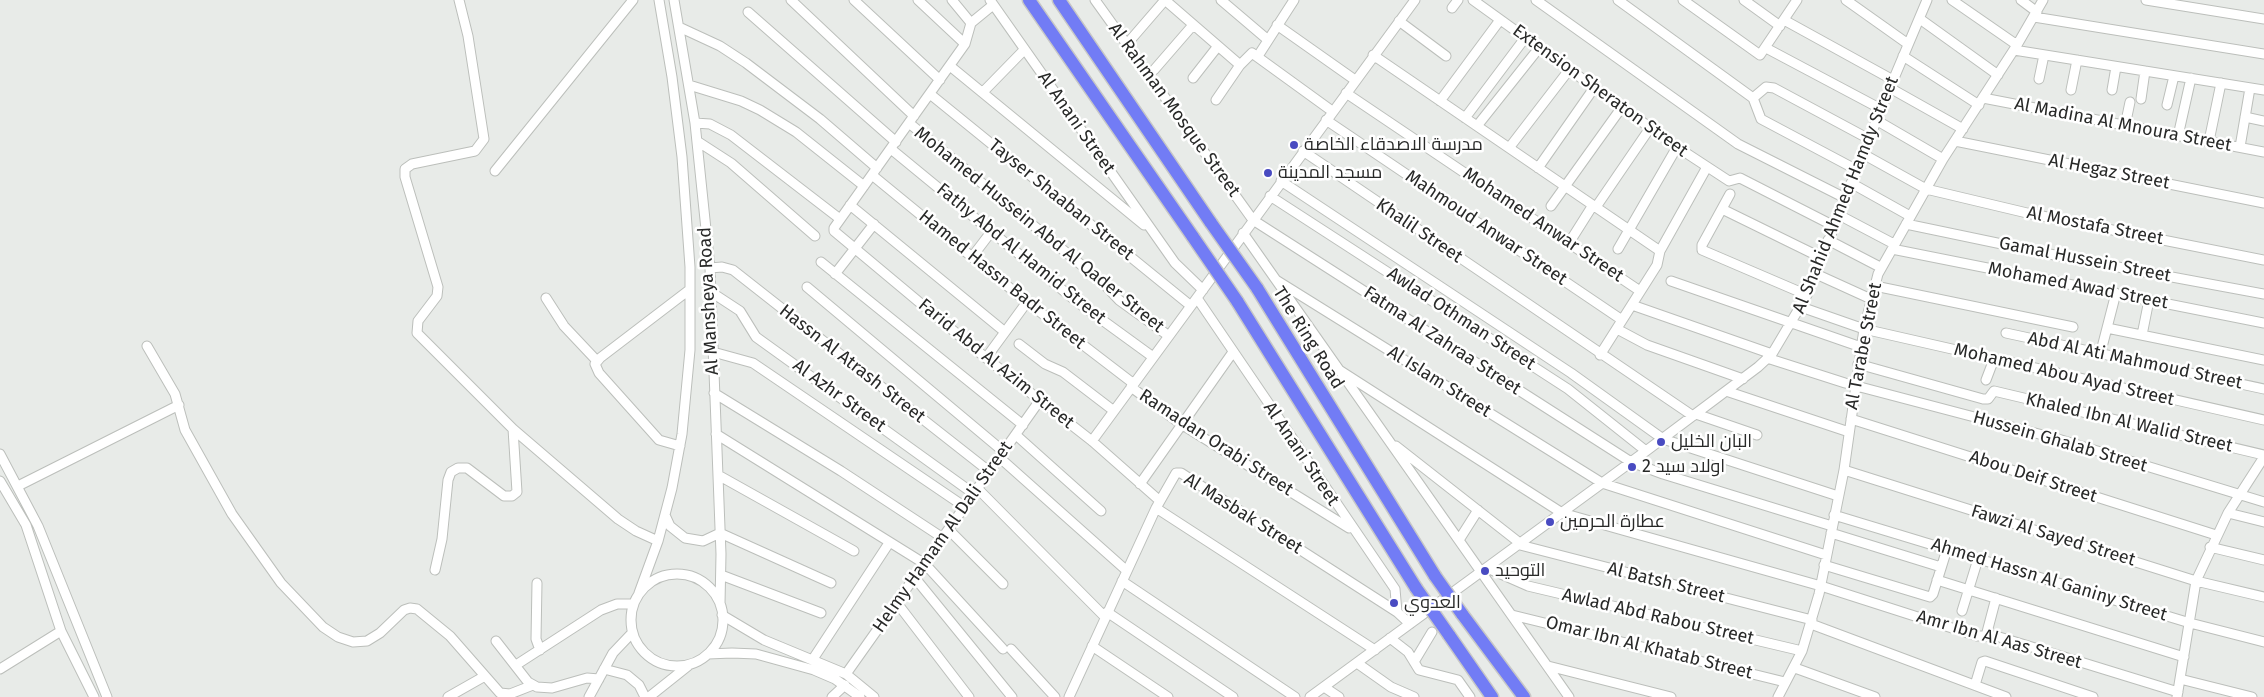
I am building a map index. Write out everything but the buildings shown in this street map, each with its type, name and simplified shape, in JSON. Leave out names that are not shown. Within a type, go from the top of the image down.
[{"type":"highway","points":[[1029,0],[1237,301],[1416,588],[1492,697]]},
{"type":"highway","name":"The Ring Road","points":[[1059,0],[1256,288],[1435,576],[1524,697]]},
{"type":"street","points":[[459,0],[468,36],[484,139],[475,151],[412,164],[405,169],[405,177],[438,288],[437,296],[418,321],[416,329],[421,339],[513,429],[618,519],[636,532],[658,541]]},
{"type":"street","points":[[495,171],[632,0]]},
{"type":"street","name":"Al Mansheya Road","points":[[639,593],[666,515],[680,446],[690,350],[690,267],[682,157],[660,0]]},
{"type":"street","name":"Al Mansheya Road","points":[[674,0],[695,123],[710,268],[720,533],[720,604]]},
{"type":"street","name":"Mohamed Hussein Abd Al Qader Street","points":[[791,0],[912,120],[1102,282],[1119,300],[1169,336]]},
{"type":"street","points":[[854,0],[940,80]]},
{"type":"street","points":[[918,0],[965,44]]},
{"type":"street","points":[[952,0],[972,23]]},
{"type":"street","name":"Al Rahman Mosque Street","points":[[1095,0],[1253,220]]},
{"type":"street","points":[[1127,44],[1165,0],[1240,65]]},
{"type":"street","points":[[1222,0],[1268,40]]},
{"type":"street","points":[[1092,441],[1302,151],[1413,3],[1403,0]]},
{"type":"street","points":[[1452,8],[1458,0]]},
{"type":"street","name":"Extension Sheraton Street","points":[[1473,0],[1650,128],[1729,181],[1740,178],[1834,226]]},
{"type":"street","points":[[1536,0],[1738,144],[1845,198]]},
{"type":"street","points":[[1618,0],[1753,98],[1757,114],[1761,119],[1856,170]]},
{"type":"street","points":[[1683,0],[1758,54],[1762,54],[1797,0]]},
{"type":"street","points":[[1744,0],[1891,84],[1963,130]]},
{"type":"street","points":[[1846,0],[1908,44]]},
{"type":"street","name":"Al Shahid Ahmed Hamdy Street","points":[[1310,697],[1663,439],[1743,379],[1770,356],[1792,323],[1807,295],[1876,120],[1920,19],[1926,0]]},
{"type":"street","points":[[1952,0],[2016,48],[2044,55],[2264,90]]},
{"type":"street","points":[[2021,0],[2035,14],[2264,54]]},
{"type":"street","name":"Al Tarabe Street","points":[[1778,697],[1785,682],[1795,668],[1802,651],[1821,586],[1844,470],[1864,329],[1880,267],[1955,141],[2016,48],[2042,0]]},
{"type":"street","points":[[2146,0],[2264,19]]},
{"type":"street","points":[[695,123],[710,124],[731,135],[840,219],[965,44],[972,23],[991,2]]},
{"type":"street","name":"Al Anani Street","points":[[991,2],[1175,263],[1203,290]]},
{"type":"street","points":[[1258,56],[1277,26],[1289,2]]},
{"type":"street","name":"Fathy Abd Al Hamid Street","points":[[748,12],[893,146],[991,232],[1076,301],[1153,357]]},
{"type":"street","points":[[1920,19],[1998,75]]},
{"type":"street","points":[[1440,101],[1500,20]]},
{"type":"street","points":[[1399,22],[1446,56]]},
{"type":"street","points":[[1154,70],[1193,25]]},
{"type":"street","name":"Hamed Hassn Badr Street","points":[[679,26],[720,46],[746,63],[820,119],[874,172],[972,257],[1132,386]]},
{"type":"street","points":[[1277,26],[1355,80]]},
{"type":"street","points":[[1465,118],[1525,38]]},
{"type":"street","points":[[1193,78],[1218,46]]},
{"type":"street","points":[[1477,126],[1539,48]]},
{"type":"street","points":[[1766,48],[1881,109]]},
{"type":"street","points":[[983,92],[1024,50]]},
{"type":"street","points":[[1216,100],[1249,54],[1258,56],[1332,111]]},
{"type":"street","points":[[1373,55],[1660,251]]},
{"type":"street","points":[[2039,79],[2044,55]]},
{"type":"street","points":[[1903,56],[1981,102]]},
{"type":"street","points":[[2071,90],[2076,60]]},
{"type":"street","points":[[950,66],[1154,233]]},
{"type":"street","points":[[2112,90],[2116,67]]},
{"type":"street","points":[[1509,148],[1570,70]]},
{"type":"street","points":[[2141,99],[2145,71]]},
{"type":"street","points":[[2168,105],[2174,76]]},
{"type":"street","points":[[2178,136],[2191,78]]},
{"type":"street","points":[[2209,141],[2221,83]]},
{"type":"street","points":[[689,84],[741,101],[778,120],[812,144],[864,186]]},
{"type":"street","points":[[1753,98],[1766,87],[1774,88],[1869,139]]},
{"type":"street","points":[[1538,168],[1594,88]]},
{"type":"street","points":[[2240,147],[2250,88]]},
{"type":"street","name":"Mohamed Anwar Street","points":[[1346,93],[1640,291]]},
{"type":"street","name":"Tayser Shaaban Street","points":[[930,94],[1194,302]]},
{"type":"street","name":"Al Madina Al Mnoura Street","points":[[1981,102],[2126,126],[2264,152]]},
{"type":"street","points":[[2126,126],[2130,102]]},
{"type":"street","points":[[1551,206],[1622,107]]},
{"type":"street","points":[[2245,118],[2264,121]]},
{"type":"street","name":"Mahmoud Anwar Street","points":[[1326,120],[1647,345],[1743,379]]},
{"type":"street","points":[[1876,120],[1944,159]]},
{"type":"street","points":[[1569,243],[1650,128]]},
{"type":"street","points":[[697,141],[730,163],[815,236]]},
{"type":"street","name":"Al Hegaz Street","points":[[1955,141],[2264,203]]},
{"type":"street","points":[[1618,249],[1677,147]]},
{"type":"street","name":"Khalil Street","points":[[1302,151],[1600,355],[1695,415],[1757,435]]},
{"type":"street","name":"Al Mostafa Street","points":[[1863,154],[1926,189],[2027,213],[2264,260]]},
{"type":"street","points":[[1600,355],[1659,260],[1660,251],[1707,167]]},
{"type":"street","points":[[1281,181],[1571,373],[1663,439],[1838,496]]},
{"type":"street","name":"Gamal Hussein Street","points":[[1851,182],[1908,220],[2064,257],[2264,294]]},
{"type":"street","points":[[1730,194],[1702,245],[1702,250],[1807,295]]},
{"type":"street","name":"Awlad Othman Street","points":[[1270,196],[1574,393],[1646,451]]},
{"type":"street","points":[[850,205],[1005,332]]},
{"type":"street","points":[[1722,209],[1822,258]]},
{"type":"street","name":"Mohamed Awad Street","points":[[1838,215],[1893,246],[2264,323]]},
{"type":"street","name":"Farid Abd Al Azim Street","points":[[840,219],[834,228],[836,235],[986,358],[1092,441],[1140,484],[1158,504],[1374,650]]},
{"type":"street","name":"Fatma Al Zahraa Street","points":[[1253,220],[1631,462],[1941,567]]},
{"type":"street","points":[[836,274],[874,224]]},
{"type":"street","points":[[972,257],[991,232]]},
{"type":"street","points":[[1243,233],[1336,368],[1459,540],[1484,570],[1512,615],[1570,697]]},
{"type":"street","points":[[1828,240],[1880,267]]},
{"type":"street","points":[[821,262],[1023,425]]},
{"type":"street","name":"Hassn Al Atrash Street","points":[[710,268],[722,267],[733,270],[990,472]]},
{"type":"street","points":[[1816,274],[1871,299]]},
{"type":"street","name":"Al Islam Street","points":[[1276,280],[1602,484],[1826,555]]},
{"type":"street","points":[[1671,280],[1861,347]]},
{"type":"street","points":[[1875,286],[2073,326]]},
{"type":"street","points":[[807,287],[1002,455],[1127,571]]},
{"type":"street","points":[[596,361],[689,290]]},
{"type":"street","name":"Al Azhr Street","points":[[711,292],[740,311],[756,337],[976,492],[1106,615],[1233,697]]},
{"type":"street","points":[[2100,355],[2116,293]]},
{"type":"street","points":[[546,298],[564,326],[596,361],[598,373],[654,435],[665,443],[680,446]]},
{"type":"street","points":[[2142,335],[2149,300]]},
{"type":"street","points":[[986,358],[1027,302]]},
{"type":"street","name":"Al Anani Street","points":[[1194,302],[1233,352],[1352,530],[1395,589],[1397,612]]},
{"type":"street","name":"Hussein Ghalab Street","points":[[1632,305],[1845,383],[1855,384],[2058,439],[2238,496],[2264,502]]},
{"type":"street","name":"Mohamed Abou Ayad Street","points":[[1801,307],[1864,329],[2264,420]]},
{"type":"street","points":[[2107,328],[2264,360]]},
{"type":"street","name":"Abd Al Ati Mahmoud Street","points":[[2006,333],[2100,355],[2264,389]]},
{"type":"street","points":[[1019,344],[1045,364],[1063,372],[1114,411]]},
{"type":"street","points":[[148,346],[165,374],[179,405],[185,430],[232,514],[281,583],[324,627],[338,637],[353,642],[367,641],[380,633],[404,610],[410,608],[417,609],[450,636],[496,690],[505,695],[533,685],[547,688],[582,678],[599,679]]},
{"type":"street","points":[[713,352],[753,363],[965,508]]},
{"type":"street","points":[[1140,484],[1233,352]]},
{"type":"street","points":[[1986,380],[1994,359]]},
{"type":"street","name":"Khaled Ibn Al Walid Street","points":[[1858,364],[1983,400],[1988,399],[1994,392],[2264,456]]},
{"type":"street","points":[[1336,368],[1562,513]]},
{"type":"street","name":"Ramadan Orabi Street","points":[[1132,386],[1181,424],[1352,530]]},
{"type":"street","points":[[1726,391],[1849,432]]},
{"type":"street","points":[[714,393],[841,470],[943,538]]},
{"type":"street","name":"Helmy Hamam Al Dali Street","points":[[846,674],[1040,400]]},
{"type":"street","points":[[18,486],[179,405]]},
{"type":"street","name":"Abou Deif Street","points":[[1851,419],[2216,535]]},
{"type":"street","points":[[435,570],[442,539],[448,480],[451,472],[458,468],[467,468],[504,496],[512,496],[517,492],[513,429]]},
{"type":"street","points":[[716,434],[925,564],[1055,697]]},
{"type":"street","points":[[1016,435],[1101,511]]},
{"type":"street","points":[[1388,440],[1520,545]]},
{"type":"street","points":[[0,454],[42,535],[107,697]]},
{"type":"street","points":[[2177,694],[2196,581],[2216,535],[2238,496],[2261,467],[2264,456]]},
{"type":"street","name":"Fawzi Al Sayed Street","points":[[1844,470],[2196,581],[2264,596]]},
{"type":"street","name":"Al Masbak Street","points":[[1069,697],[1172,476],[1181,473],[1397,612],[1410,624]]},
{"type":"street","points":[[718,475],[854,551]]},
{"type":"street","points":[[0,481],[33,543],[61,631],[94,697]]},
{"type":"street","points":[[1459,540],[1478,510]]},
{"type":"street","name":"Amr Ibn Al Aas Street","points":[[1562,513],[1821,586],[1977,636],[1996,636],[2177,694]]},
{"type":"street","points":[[2228,513],[2264,522]]},
{"type":"street","points":[[666,515],[670,526],[685,538],[703,541],[720,533],[831,583]]},
{"type":"street","name":"Ahmed Hassn Al Ganiny Street","points":[[1834,515],[2190,624],[2264,642]]},
{"type":"street","points":[[949,530],[1003,584]]},
{"type":"street","points":[[813,659],[889,543]]},
{"type":"street","name":"Al Batsh Street","points":[[1520,545],[1812,622],[2006,697]]},
{"type":"street","points":[[2210,547],[2264,560]]},
{"type":"street","points":[[1824,566],[1927,597],[1933,594],[1947,550]]},
{"type":"street","points":[[1962,611],[1978,559]]},
{"type":"street","name":"Awlad Abd Rabou Street","points":[[1484,570],[1528,586],[1802,651]]},
{"type":"street","points":[[604,669],[627,674],[639,685],[647,697],[708,654],[720,636],[722,615],[720,604],[709,587],[692,577],[682,574],[663,576],[654,580],[639,593],[631,614],[632,633],[636,643],[650,658],[670,666],[690,665]]},
{"type":"street","points":[[721,574],[821,613]]},
{"type":"street","points":[[915,578],[1012,697]]},
{"type":"street","points":[[1937,580],[2184,657]]},
{"type":"street","points":[[1122,581],[1295,697]]},
{"type":"street","points":[[537,583],[536,639],[540,650]]},
{"type":"street","points":[[1986,636],[1996,598]]},
{"type":"street","points":[[897,603],[969,697]]},
{"type":"street","points":[[516,665],[601,610],[617,604],[634,604]]},
{"type":"street","points":[[722,615],[764,640],[846,674],[874,697]]},
{"type":"street","name":"Omar Ibn Al Khatab Street","points":[[1512,615],[1785,682]]},
{"type":"street","points":[[0,669],[61,631]]},
{"type":"street","points":[[1414,662],[1432,632]]},
{"type":"street","points":[[589,697],[613,653],[632,633]]},
{"type":"street","points":[[1390,638],[1408,652],[1419,670],[1458,680],[1470,697]]},
{"type":"street","points":[[496,641],[533,685]]},
{"type":"street","points":[[1092,646],[1168,697]]},
{"type":"street","points":[[708,654],[744,653],[768,657],[814,670],[845,685],[860,697]]},
{"type":"street","points":[[1975,685],[1982,662],[1985,661],[2093,697]]},
{"type":"street","points":[[1357,663],[1391,687],[1409,696]]},
{"type":"street","points":[[1548,666],[1671,697]]},
{"type":"street","points":[[1795,668],[1875,697]]},
{"type":"street","points":[[448,697],[485,676]]},
{"type":"street","points":[[2180,679],[2252,697]]},
{"type":"street","points":[[832,697],[845,685]]},
{"type":"street","points":[[1324,687],[1339,697]]},
{"type":"place","name":"مدرسة الاصدقاء الخاصة","points":[[1294,145]]},
{"type":"place","name":"مسجد المدينة","points":[[1268,173]]},
{"type":"place","name":"البان الخليل","points":[[1661,442]]},
{"type":"place","name":"اولاد سيد 2","points":[[1632,467]]},
{"type":"place","name":"عطارة الحرمين","points":[[1550,522]]},
{"type":"place","name":"التوحيد","points":[[1485,571]]},
{"type":"place","name":"العدوي","points":[[1394,603]]}]
